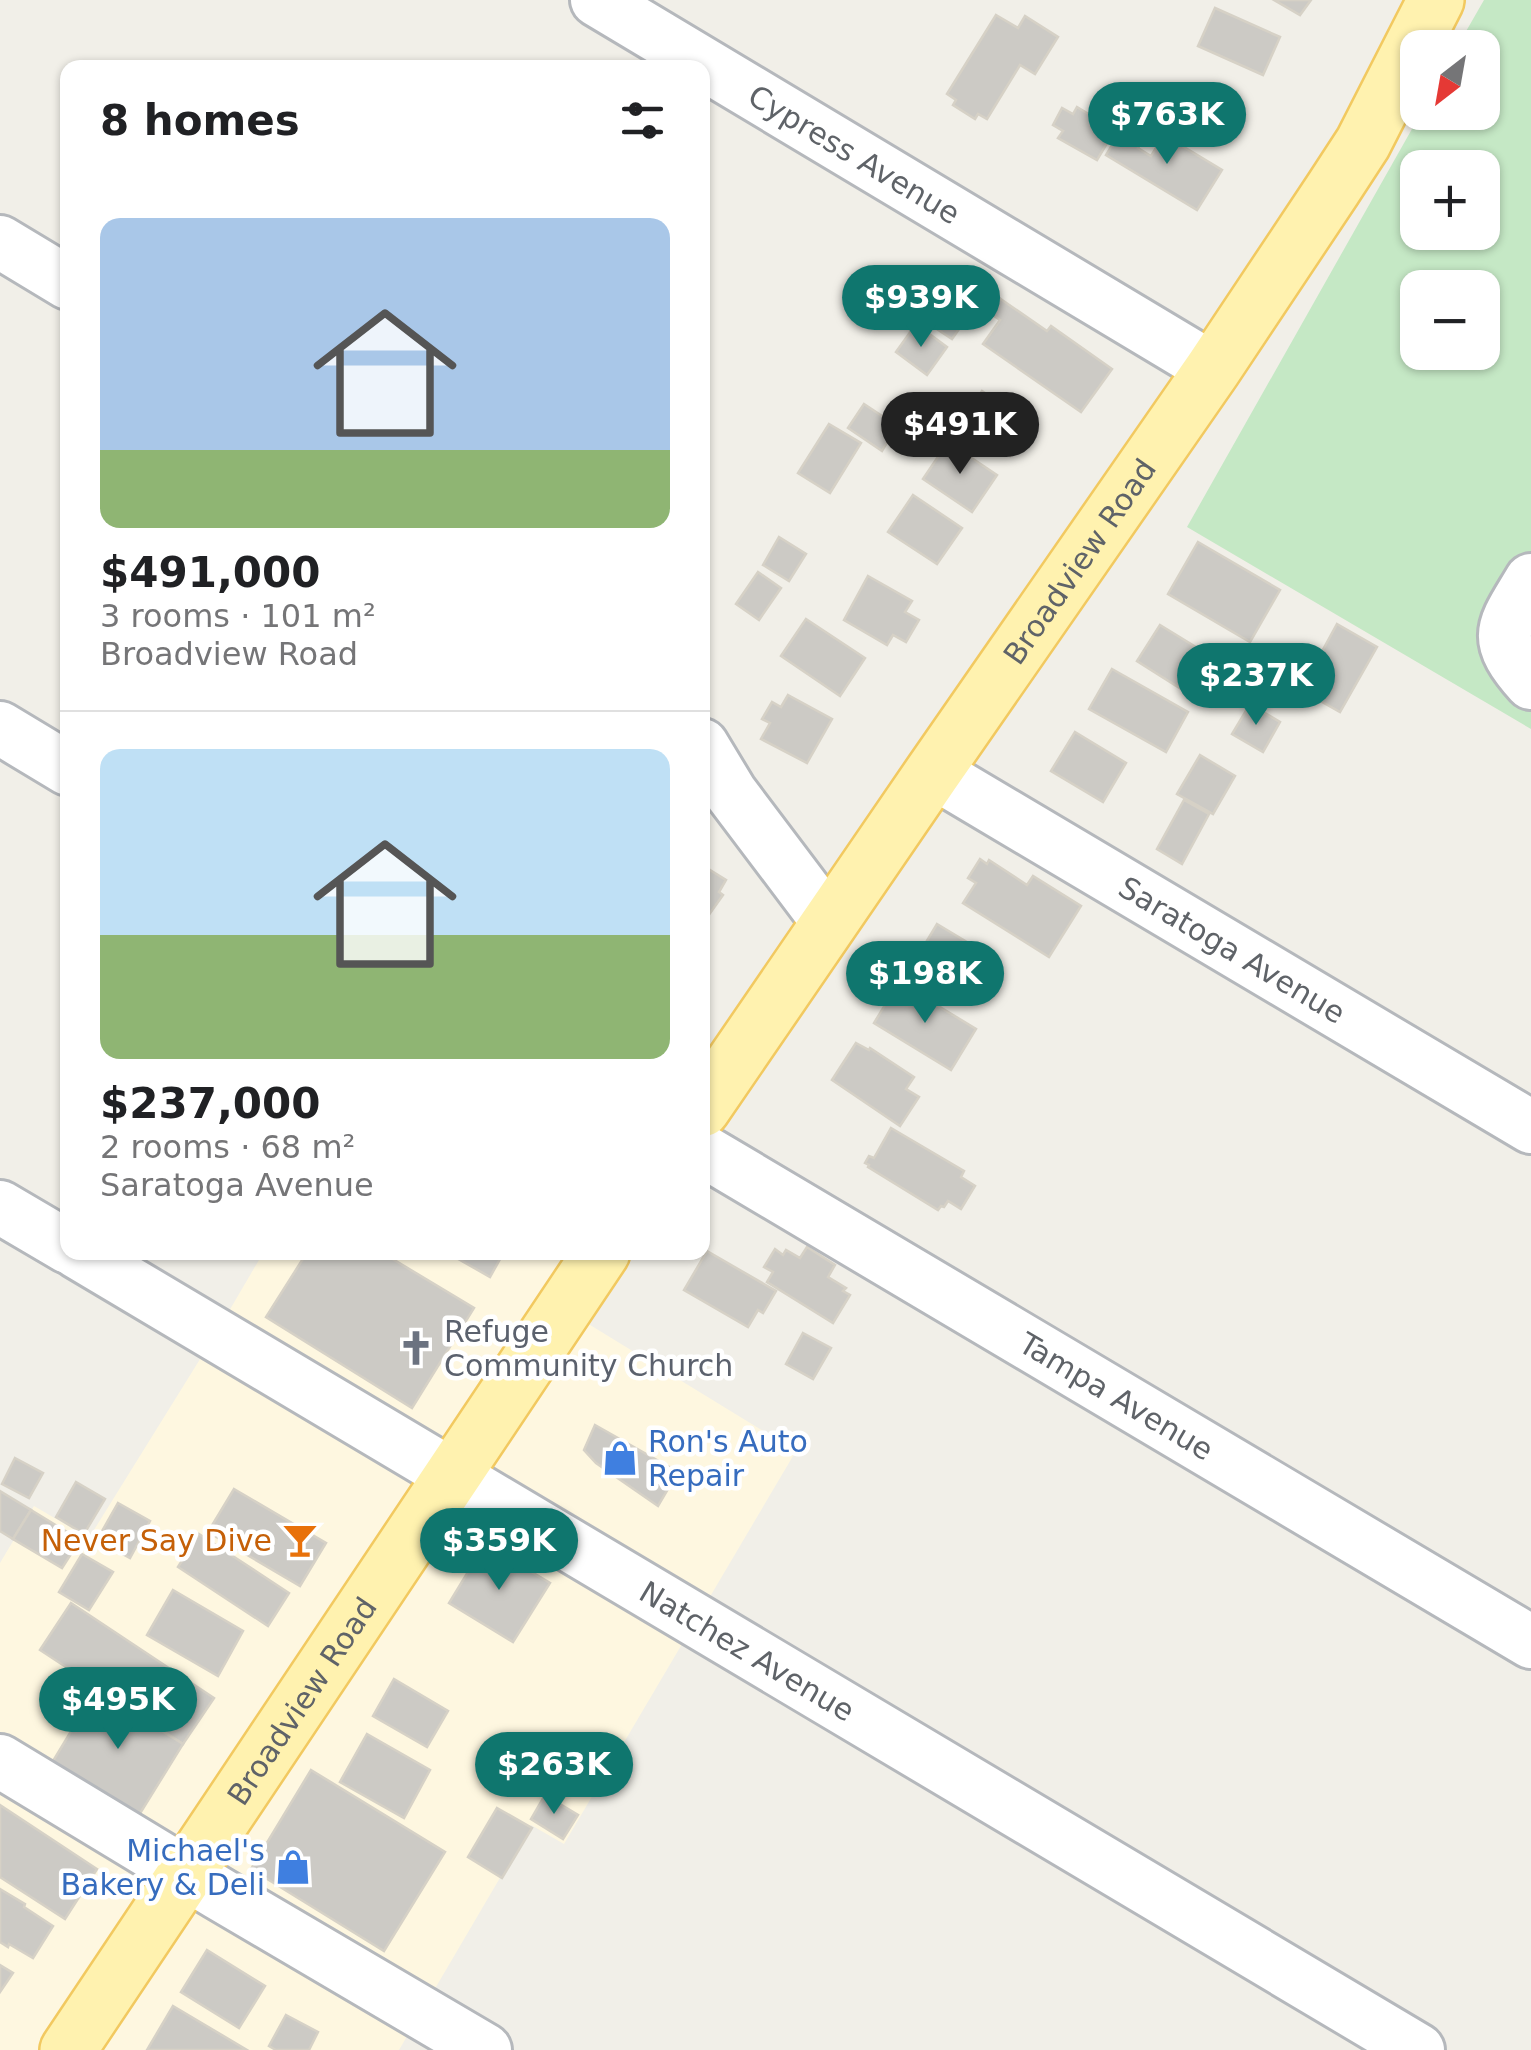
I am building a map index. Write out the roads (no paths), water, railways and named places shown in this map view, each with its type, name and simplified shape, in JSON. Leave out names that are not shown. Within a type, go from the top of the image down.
[{"type":"main road","name":"Broadview Road","points":[[710,1097],[1213,369],[1362,142],[1436,0]]},
{"type":"main road","name":"Broadview Road","points":[[68,2050],[597,1260]]},
{"type":"street","name":"Cypress Avenue","points":[[596,0],[696,60]]},
{"type":"street","name":"Cypress Avenue","points":[[710,68],[1213,369]]},
{"type":"street","points":[[0,242],[60,277]]},
{"type":"street","points":[[1531,580],[1505,623],[1506,652],[1531,683]]},
{"type":"street","points":[[0,728],[60,763]]},
{"type":"street","points":[[710,758],[731,793],[829,923]]},
{"type":"street","name":"Saratoga Avenue","points":[[933,772],[1531,1127]]},
{"type":"street","name":"Tampa Avenue","points":[[710,1155],[1531,1642]]},
{"type":"street","points":[[0,1206],[60,1242]]},
{"type":"street","name":"Natchez Avenue","points":[[90,1260],[1418,2050]]},
{"type":"street","points":[[0,1761],[485,2050]]},
{"type":"place","name":"Refuge Community Church","points":[[416,1348]]},
{"type":"place","name":"Ron's Auto Repair","points":[[620,1458]]},
{"type":"place","name":"Never Say Dive","points":[[300,1540]]},
{"type":"place","name":"Michael's Bakery & Deli","points":[[293,1867]]}]
